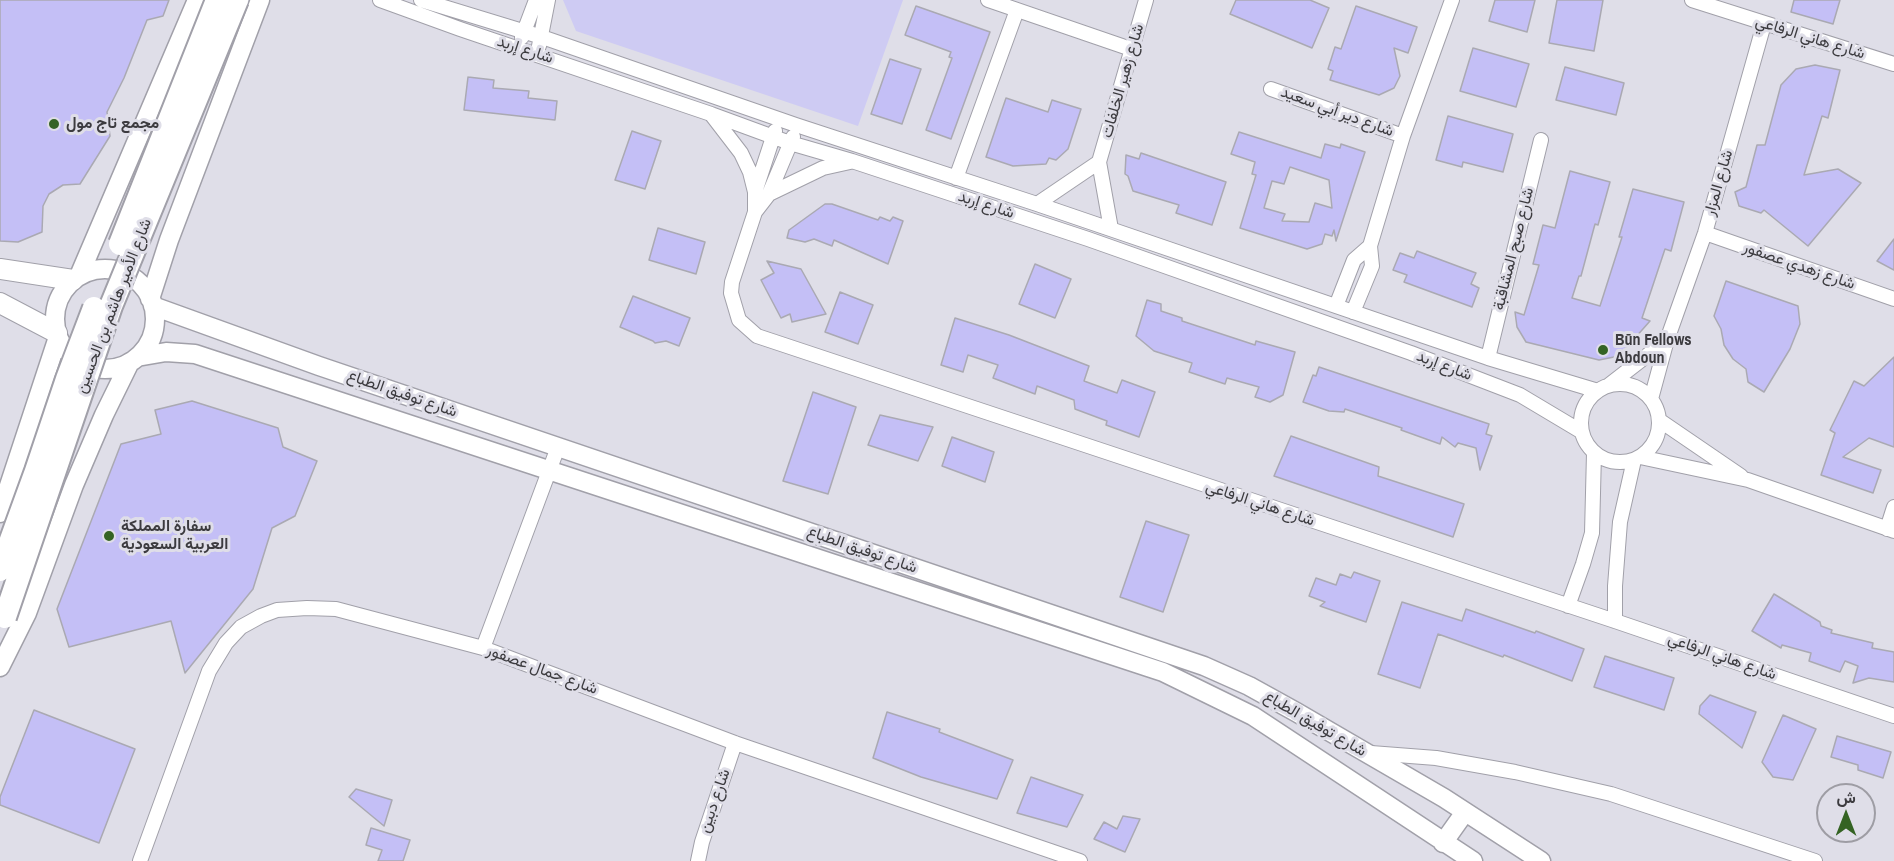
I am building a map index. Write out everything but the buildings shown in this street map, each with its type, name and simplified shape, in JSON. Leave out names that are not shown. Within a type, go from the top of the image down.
[{"type":"highway","name":"شارع الأمير هاشم بن الحسين","points":[[0,570],[67,379],[217,0]]},
{"type":"highway","name":"شارع الأمير هاشم بن الحسين","points":[[5,617],[111,306],[237,0]]},
{"type":"main road","points":[[0,268],[76,278]]},
{"type":"main road","points":[[0,303],[57,335]]},
{"type":"street","points":[[134,360],[109,368],[88,366],[76,359],[65,350],[57,335],[55,317],[57,303],[76,278],[106,216],[197,0]]},
{"type":"street","points":[[152,302],[169,240],[260,0]]},
{"type":"street","name":"شارع إربد","points":[[380,0],[790,143],[852,161],[1088,239],[1411,353],[1520,395],[1582,432]]},
{"type":"street","name":"شارع إربد","points":[[421,0],[542,37],[1488,358],[1602,389]]},
{"type":"street","points":[[518,48],[536,0]]},
{"type":"street","points":[[537,53],[548,0]]},
{"type":"street","points":[[988,0],[1131,49]]},
{"type":"street","name":"شارع زهير الخلفات","points":[[1111,229],[1099,162],[1146,0]]},
{"type":"street","name":"شارع دير أبي سعيد","points":[[1353,312],[1372,266],[1370,246],[1403,136],[1452,0]]},
{"type":"street","name":"شارع هاني الرفاعي","points":[[1692,0],[1894,64]]},
{"type":"street","points":[[956,178],[1017,10]]},
{"type":"street","name":"شارع المزار","points":[[1651,399],[1667,340],[1705,233],[1764,24]]},
{"type":"street","name":"شارع دير أبي سعيد","points":[[1271,89],[1403,136]]},
{"type":"street","points":[[711,114],[741,153],[762,193]]},
{"type":"street","name":"شارع هاني الرفاعي","points":[[762,193],[778,118]]},
{"type":"street","name":"شارع هاني الرفاعي","points":[[796,125],[790,143],[762,193],[732,282],[731,293],[740,320],[757,336],[1894,716]]},
{"type":"street","name":"شارع صبح المشاقبة","points":[[1488,358],[1541,140]]},
{"type":"street","name":"شارع هاني الرفاعي","points":[[762,193],[823,168],[852,161]]},
{"type":"street","points":[[1037,204],[1099,162]]},
{"type":"street","points":[[106,216],[124,247],[132,253],[152,254],[169,240]]},
{"type":"street","name":"شارع زهدي عصفور","points":[[1705,233],[1894,299]]},
{"type":"street","name":"شارع دير أبي سعيد","points":[[1336,306],[1354,260],[1370,246]]},
{"type":"street","points":[[0,667],[27,613],[74,485],[104,414],[134,360],[153,334],[155,321],[152,302],[143,287],[133,278],[106,269],[92,271],[76,278]]},
{"type":"street","name":"شارع توفيق الطباع","points":[[152,302],[308,363],[1204,666],[1249,686],[1366,753],[1541,861]]},
{"type":"street","points":[[0,513],[38,402],[57,335]]},
{"type":"street","points":[[1667,340],[1590,399],[1581,420],[1582,432],[1594,453],[1613,462],[1637,458],[1748,480],[1890,530],[1894,507]]},
{"type":"street","name":"شارع توفيق الطباع","points":[[134,360],[166,352],[195,354],[1163,672],[1253,716],[1473,861]]},
{"type":"street","points":[[1602,389],[1618,384],[1642,391],[1657,409],[1659,420],[1659,431],[1655,441],[1637,458],[1620,522],[1615,621]]},
{"type":"street","points":[[38,402],[63,390],[83,390],[96,400],[104,414]]},
{"type":"street","points":[[1659,420],[1748,480]]},
{"type":"street","points":[[483,648],[558,447]]},
{"type":"street","points":[[1568,606],[1592,533],[1594,453]]},
{"type":"street","name":"شارع جمال عصفور","points":[[140,861],[209,671],[226,643],[241,627],[261,616],[277,610],[307,608],[336,609],[483,648],[735,742],[1080,861]]},
{"type":"street","name":"شارع دبين","points":[[698,861],[705,832],[735,742]]},
{"type":"street","points":[[1366,753],[1436,758],[1515,772],[1611,795],[1815,861]]},
{"type":"street","points":[[1443,843],[1465,812]]},
{"type":"shaded area","points":[[563,0],[903,0],[858,126],[576,31]]},
{"type":"place","name":"مجمع تاج مول","points":[[54,124]]},
{"type":"place","name":"Būn Fellows Abdoun","points":[[1603,350]]},
{"type":"place","name":"سفارة المملكة العربية السعودية","points":[[109,536]]}]
